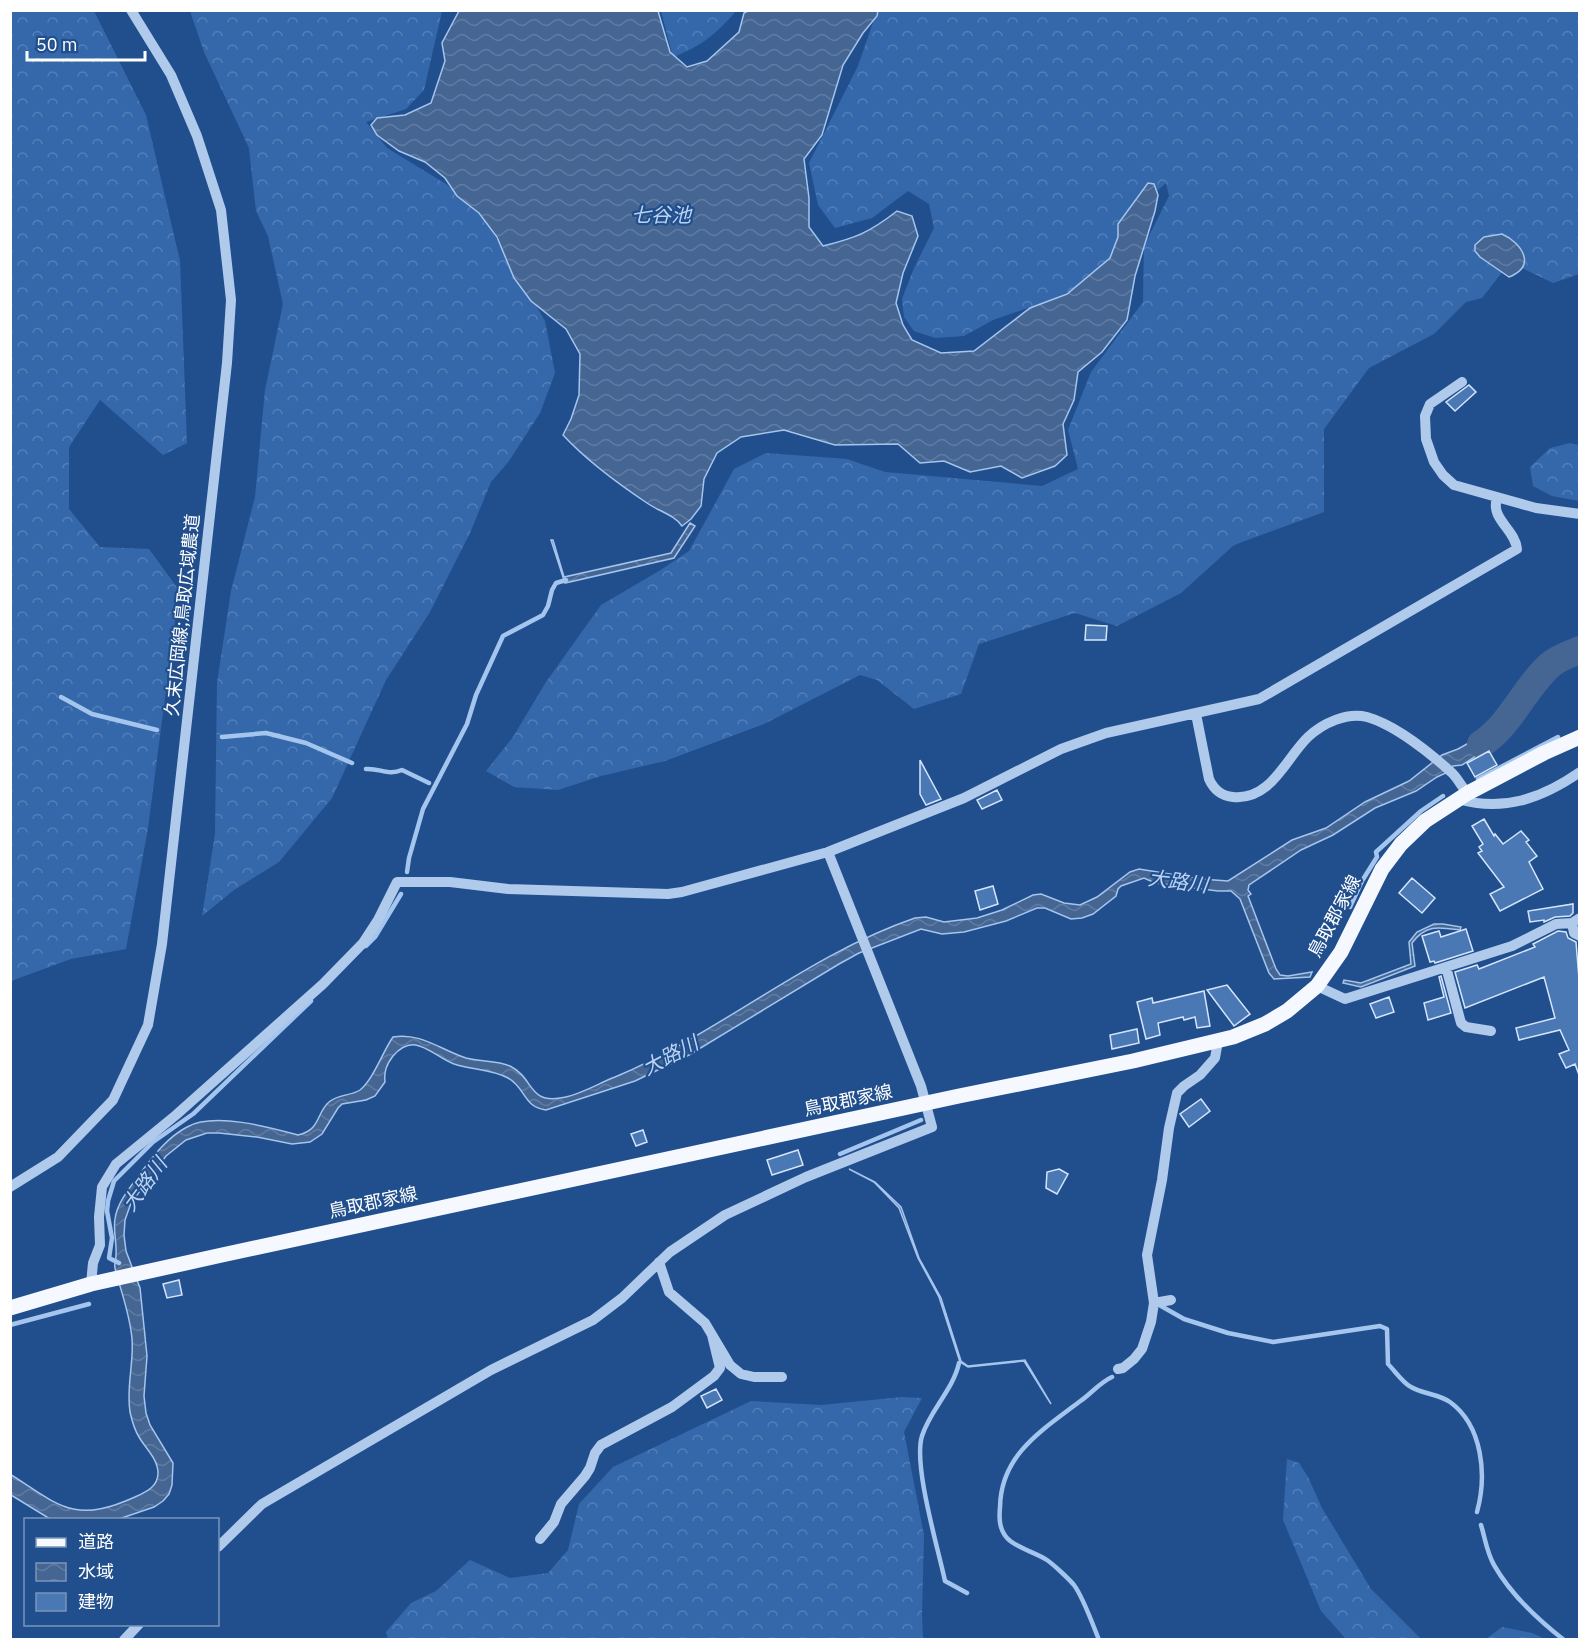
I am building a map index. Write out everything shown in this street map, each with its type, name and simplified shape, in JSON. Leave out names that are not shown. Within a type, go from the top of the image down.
[{"type":"main road","name":"鳥取郡家線","points":[[10,1308],[91,1284],[140,1273],[926,1103],[1133,1061],[1233,1037],[1265,1024],[1287,1011],[1317,986],[1341,952],[1382,869],[1401,844],[1425,821],[1463,796],[1544,753],[1580,737]]},
{"type":"street","name":"久末広岡線;鳥取広域農道","points":[[10,1187],[58,1157],[112,1100],[148,1025],[162,944],[227,363],[231,300],[221,210],[197,136],[171,75],[131,10]]},
{"type":"street","points":[[1461,382],[1430,404],[1425,416],[1426,439],[1434,462],[1454,485],[1536,508],[1580,514]]},
{"type":"street","points":[[91,1284],[93,1263],[100,1245],[99,1217],[102,1187],[116,1164],[176,1115],[323,984],[363,943],[378,920],[397,882],[450,882],[508,889],[668,894],[828,852],[964,798],[1061,749],[1106,733],[1259,699],[1511,555],[1517,546],[1497,514],[1495,507],[1497,498]]},
{"type":"street","points":[[1196,714],[1212,786],[1225,796],[1237,798],[1259,791],[1283,770],[1307,738],[1319,729],[1342,718],[1367,717],[1432,755],[1454,775],[1463,796],[1478,805],[1501,805],[1528,800],[1580,772]]},
{"type":"street","points":[[219,1545],[262,1504],[491,1370],[593,1320],[622,1298],[670,1252],[730,1213],[806,1177],[932,1126],[921,1086],[828,852]]},
{"type":"street","points":[[1317,986],[1346,999],[1512,945],[1556,924],[1576,921],[1574,933],[1580,936]]},
{"type":"street","points":[[1446,967],[1461,1023],[1466,1027],[1491,1031]]},
{"type":"street","points":[[1118,1369],[1123,1368],[1134,1359],[1142,1349],[1151,1322],[1154,1303],[1147,1255],[1177,1093],[1200,1075],[1215,1058],[1218,1041]]},
{"type":"street","points":[[659,1262],[669,1292],[705,1323],[730,1365],[741,1374],[754,1377],[782,1377]]},
{"type":"street","points":[[1154,1303],[1171,1300]]},
{"type":"street","points":[[540,1539],[554,1522],[561,1504],[591,1468],[595,1453],[601,1445],[662,1413],[714,1376],[720,1368],[712,1335]]},
{"type":"street","points":[[124,1640],[137,1626]]},
{"type":"green space","points":[[10,11],[94,11],[146,115],[180,261],[187,443],[163,455],[100,400],[69,447],[69,509],[100,547],[149,549],[179,590],[148,828],[126,949],[71,959],[11,981]]},
{"type":"green space","points":[[190,11],[442,11],[424,90],[406,109],[366,122],[387,148],[446,184],[485,219],[545,321],[555,373],[540,413],[509,461],[491,482],[470,533],[430,612],[386,680],[332,798],[279,862],[234,890],[202,916],[215,834],[217,683],[231,591],[255,497],[265,390],[283,304],[268,236],[256,211],[249,148],[204,52]]},
{"type":"green space","points":[[661,11],[736,11],[708,38],[673,57]]},
{"type":"green space","points":[[877,11],[1579,11],[1579,274],[1553,283],[1518,266],[1503,271],[1482,298],[1466,302],[1434,334],[1369,368],[1324,429],[1324,512],[1234,545],[1181,593],[1117,626],[1075,613],[979,644],[961,694],[914,709],[877,680],[860,675],[764,724],[665,761],[601,776],[558,790],[514,787],[486,771],[513,737],[546,682],[601,605],[689,551],[734,469],[766,453],[847,459],[885,472],[1042,486],[1078,469],[1068,430],[1091,372],[1143,302],[1144,246],[1169,196],[1166,183],[1143,203],[1131,242],[1097,279],[1045,302],[993,320],[964,336],[935,338],[914,331],[904,317],[902,299],[934,228],[929,204],[908,191],[872,218],[835,228],[818,205],[809,163],[858,66]]},
{"type":"green space","points":[[1570,443],[1579,445],[1579,501],[1552,496],[1533,486],[1530,467],[1550,448]]},
{"type":"green space","points":[[902,1397],[922,1398],[904,1432],[924,1535],[923,1639],[388,1639],[386,1632],[411,1603],[436,1591],[470,1560],[510,1578],[548,1573],[568,1550],[579,1504],[613,1467],[751,1401],[821,1405]]},
{"type":"green space","points":[[1287,1459],[1299,1463],[1322,1508],[1371,1589],[1421,1639],[1346,1639],[1321,1611],[1283,1520]]},
{"type":"green space","points":[[1502,1627],[1532,1633],[1545,1639],[1486,1639]]},
{"type":"water","name":"七谷池","points":[[459,11],[658,11],[670,52],[687,67],[707,61],[739,32],[744,13],[748,11],[878,11],[877,16],[863,33],[843,65],[822,135],[804,159],[809,198],[809,227],[823,246],[862,233],[897,211],[912,216],[918,236],[903,273],[896,303],[903,325],[912,340],[941,353],[974,351],[1030,308],[1067,294],[1110,258],[1118,237],[1118,224],[1148,183],[1154,184],[1158,195],[1155,211],[1135,276],[1127,320],[1102,352],[1078,372],[1074,400],[1063,424],[1067,455],[1055,466],[1022,478],[1001,466],[970,472],[944,461],[920,463],[898,444],[835,445],[784,430],[741,437],[717,453],[704,479],[701,506],[682,526],[675,519],[651,506],[614,480],[563,435],[579,395],[580,354],[566,329],[531,301],[514,278],[497,237],[479,213],[457,196],[445,178],[425,162],[399,151],[377,135],[371,125],[377,118],[405,115],[431,103],[445,61],[442,43]]},
{"type":"water","points":[[1502,234],[1515,243],[1524,255],[1523,267],[1509,277],[1475,251],[1475,245],[1484,237]]},
{"type":"water","points":[[690,523],[695,526],[674,558],[565,583],[551,540],[553,540],[564,577],[671,553]]},
{"type":"water","points":[[1505,715],[1515,718],[1501,739],[1462,765],[1453,766],[1448,772],[1416,791],[1375,808],[1333,835],[1301,850],[1249,885],[1248,890],[1251,894],[1248,896],[1276,969],[1280,975],[1288,976],[1312,972],[1310,977],[1274,979],[1269,973],[1240,899],[1231,891],[1155,883],[1144,878],[1121,886],[1116,896],[1093,914],[1082,918],[1071,919],[1045,908],[1037,908],[1006,921],[964,932],[942,934],[921,929],[859,953],[689,1055],[635,1081],[546,1110],[533,1105],[514,1082],[502,1075],[454,1064],[424,1047],[409,1045],[391,1059],[386,1069],[385,1082],[375,1096],[342,1104],[322,1134],[310,1142],[292,1144],[219,1133],[207,1133],[186,1140],[166,1156],[131,1203],[125,1220],[124,1235],[126,1251],[140,1288],[147,1356],[144,1396],[146,1413],[150,1425],[173,1463],[172,1485],[169,1494],[154,1507],[122,1518],[48,1518],[11,1495],[10,1474],[56,1503],[69,1508],[97,1509],[139,1495],[156,1482],[158,1473],[156,1463],[137,1434],[130,1412],[132,1339],[115,1266],[115,1223],[116,1213],[122,1200],[142,1171],[168,1141],[187,1127],[198,1123],[226,1121],[242,1122],[298,1135],[305,1133],[311,1129],[329,1102],[360,1090],[374,1073],[393,1037],[403,1036],[421,1039],[466,1058],[510,1066],[518,1071],[542,1097],[550,1099],[574,1095],[654,1059],[691,1039],[837,952],[915,918],[926,917],[944,922],[977,918],[1002,910],[1033,895],[1041,894],[1064,903],[1080,905],[1097,897],[1130,872],[1139,869],[1228,881],[1292,840],[1326,828],[1365,802],[1409,781],[1442,755],[1494,729]]},
{"type":"water","points":[[1434,924],[1461,927],[1460,930],[1433,928],[1417,937],[1412,943],[1415,966],[1361,987],[1343,983],[1344,980],[1361,983],[1411,964],[1409,942],[1417,932]]},
{"type":"water","points":[[849,1169],[875,1182],[901,1207],[919,1258],[941,1298],[961,1361],[968,1366],[1025,1360],[1051,1404],[1024,1361],[968,1367],[960,1362],[939,1297],[918,1258],[899,1208],[874,1182]]},
{"type":"building","points":[[1469,385],[1476,392],[1455,411],[1446,402]]},
{"type":"building","points":[[1086,625],[1107,626],[1106,640],[1085,640]]},
{"type":"building","points":[[1489,751],[1497,765],[1475,777],[1467,763]]},
{"type":"building","points":[[920,760],[941,799],[926,805],[920,794]]},
{"type":"building","points":[[997,790],[1002,800],[982,809],[977,800]]},
{"type":"building","points":[[1484,819],[1494,836],[1495,834],[1503,844],[1521,831],[1529,840],[1526,842],[1537,856],[1529,862],[1543,889],[1500,911],[1490,894],[1504,887],[1478,853],[1482,851],[1479,847],[1483,844],[1472,826]]},
{"type":"building","points":[[1412,878],[1435,898],[1422,913],[1399,893]]},
{"type":"building","points":[[993,886],[998,904],[980,910],[975,891]]},
{"type":"building","points":[[1573,904],[1573,913],[1570,916],[1555,917],[1544,922],[1544,920],[1530,922],[1528,911]]},
{"type":"building","points":[[1466,929],[1473,951],[1435,963],[1430,962],[1422,936],[1439,931],[1441,937]]},
{"type":"building","points":[[1558,931],[1566,932],[1568,938],[1576,942],[1580,991],[1579,1075],[1575,1064],[1566,1068],[1559,1054],[1569,1050],[1560,1030],[1519,1040],[1516,1028],[1555,1018],[1544,977],[1465,1008],[1455,972],[1477,965],[1479,969],[1535,947],[1533,944]]},
{"type":"building","points":[[1441,976],[1451,1013],[1428,1020],[1424,1003],[1444,997],[1439,977]]},
{"type":"building","points":[[1227,985],[1250,1014],[1234,1026],[1207,990]]},
{"type":"building","points":[[1204,991],[1210,1026],[1197,1028],[1195,1017],[1184,1020],[1183,1017],[1158,1023],[1160,1035],[1146,1039],[1137,1002],[1152,998],[1153,1003]]},
{"type":"building","points":[[1389,997],[1394,1012],[1376,1018],[1370,1004]]},
{"type":"building","points":[[1137,1029],[1139,1043],[1112,1049],[1110,1035]]},
{"type":"building","points":[[1201,1099],[1210,1111],[1189,1127],[1180,1114]]},
{"type":"building","points":[[643,1130],[647,1142],[636,1146],[631,1134]]},
{"type":"building","points":[[798,1150],[803,1165],[772,1175],[767,1160]]},
{"type":"building","points":[[1059,1169],[1068,1174],[1057,1194],[1046,1188],[1047,1172]]},
{"type":"building","points":[[179,1280],[182,1295],[167,1298],[163,1284]]},
{"type":"building","points":[[716,1389],[722,1400],[707,1408],[701,1396]]},
{"type":"waterway","points":[[407,872],[423,809],[467,724],[476,695],[503,636],[543,615],[556,583],[566,580]]},
{"type":"waterway","name":"大路川","points":[[1481,744],[1501,727],[1532,684],[1550,665],[1580,650]]},
{"type":"waterway","points":[[61,697],[92,714],[157,730]]},
{"type":"waterway","points":[[222,737],[266,733],[306,743],[352,763]]},
{"type":"waterway","points":[[1478,779],[1558,737]]},
{"type":"waterway","points":[[366,769],[388,772],[402,770],[429,783]]},
{"type":"waterway","points":[[1350,907],[1377,857],[1376,852],[1421,811],[1443,796]]},
{"type":"waterway","points":[[366,946],[375,937],[401,894]]},
{"type":"waterway","points":[[119,1263],[109,1258],[112,1238],[107,1211],[114,1181],[153,1142],[193,1114],[311,1001]]},
{"type":"waterway","points":[[840,1154],[921,1120]]},
{"type":"waterway","points":[[10,1325],[89,1304]]},
{"type":"waterway","points":[[1161,1306],[1184,1319],[1228,1333],[1273,1342],[1380,1326],[1387,1329],[1388,1364],[1411,1387],[1450,1402],[1470,1424],[1480,1452],[1482,1468],[1477,1512]]},
{"type":"waterway","points":[[959,1363],[952,1382],[930,1417],[922,1436],[920,1449],[923,1486],[945,1581],[967,1593]]},
{"type":"waterway","points":[[1099,1640],[1074,1585],[1047,1560],[1015,1545],[1007,1538],[1001,1527],[1000,1511],[1002,1489],[1015,1459],[1051,1423],[1112,1377]]},
{"type":"waterway","points":[[1481,1525],[1492,1560],[1508,1586],[1534,1615],[1564,1640]]}]
